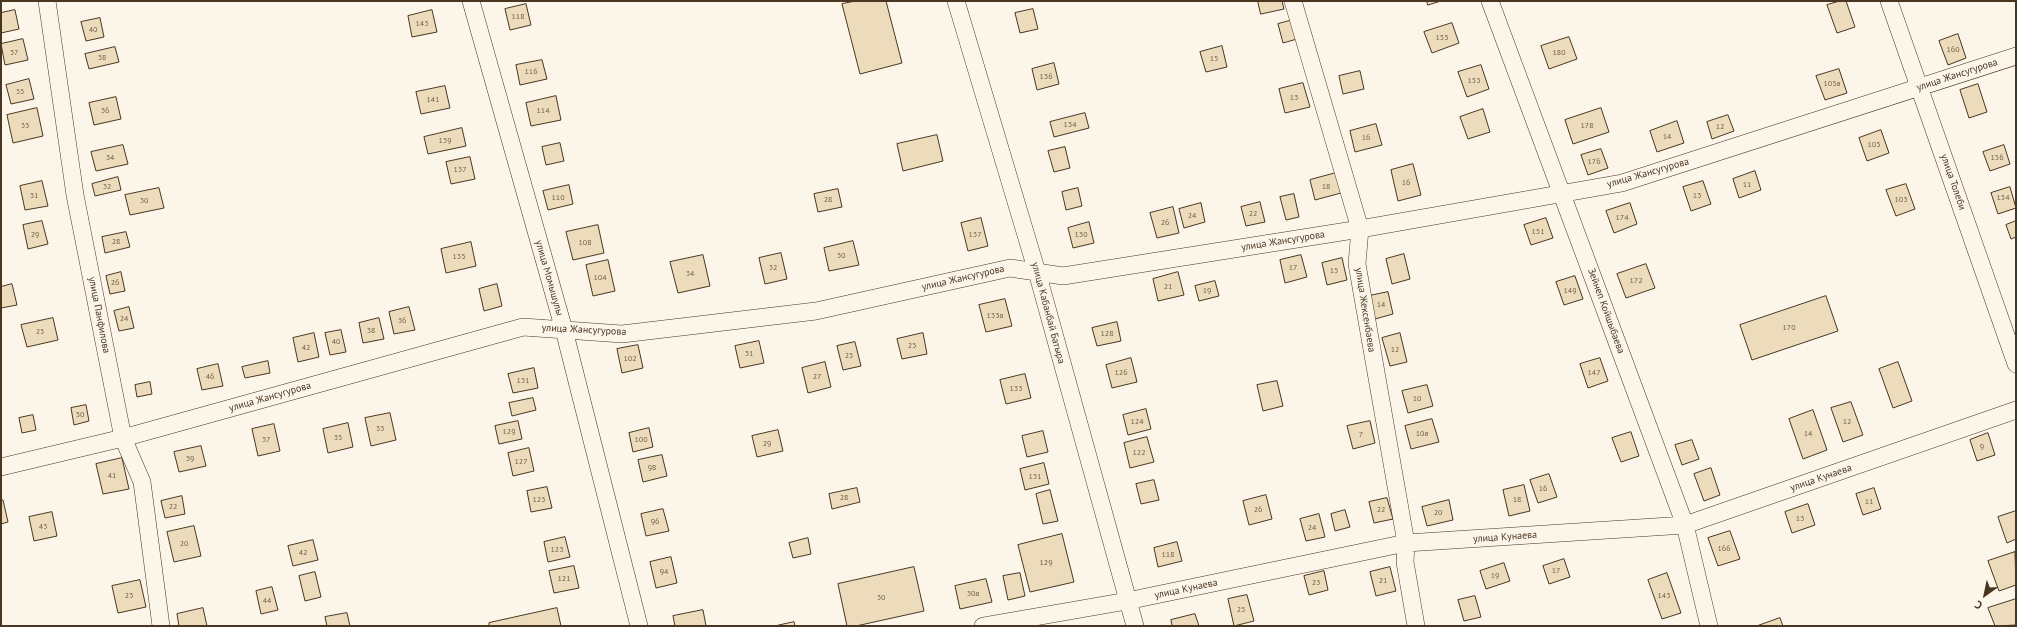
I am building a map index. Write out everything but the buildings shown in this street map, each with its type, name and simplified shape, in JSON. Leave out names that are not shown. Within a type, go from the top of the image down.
[{"type":"street","name":"улица Панфилова","points":[[47,1],[75,195],[123,438],[142,482],[161,626]]},
{"type":"street","name":"улица Момышулы","points":[[471,1],[564,330],[639,626]]},
{"type":"street","name":"улица Кабанбай Батыра","points":[[956,1],[1037,272],[1135,626]]},
{"type":"street","name":"улица Жексенбаева","points":[[1293,1],[1360,229],[1358,264],[1406,543],[1405,562],[1416,626]]},
{"type":"street","name":"Зейнеп Койшыбаева","points":[[1490,1],[1563,194],[1684,525],[1709,626]]},
{"type":"street","name":"улица Толеби","points":[[1890,1],[2016,364]]},
{"type":"street","name":"улица Жансугурова","points":[[1,467],[123,438],[523,327],[622,334],[816,311],[1010,268],[1063,276],[1360,229],[1622,183],[2016,56]]},
{"type":"street","name":"улица Кунаева","points":[[983,626],[1127,601],[1406,543],[1684,525],[2016,410]]}]
